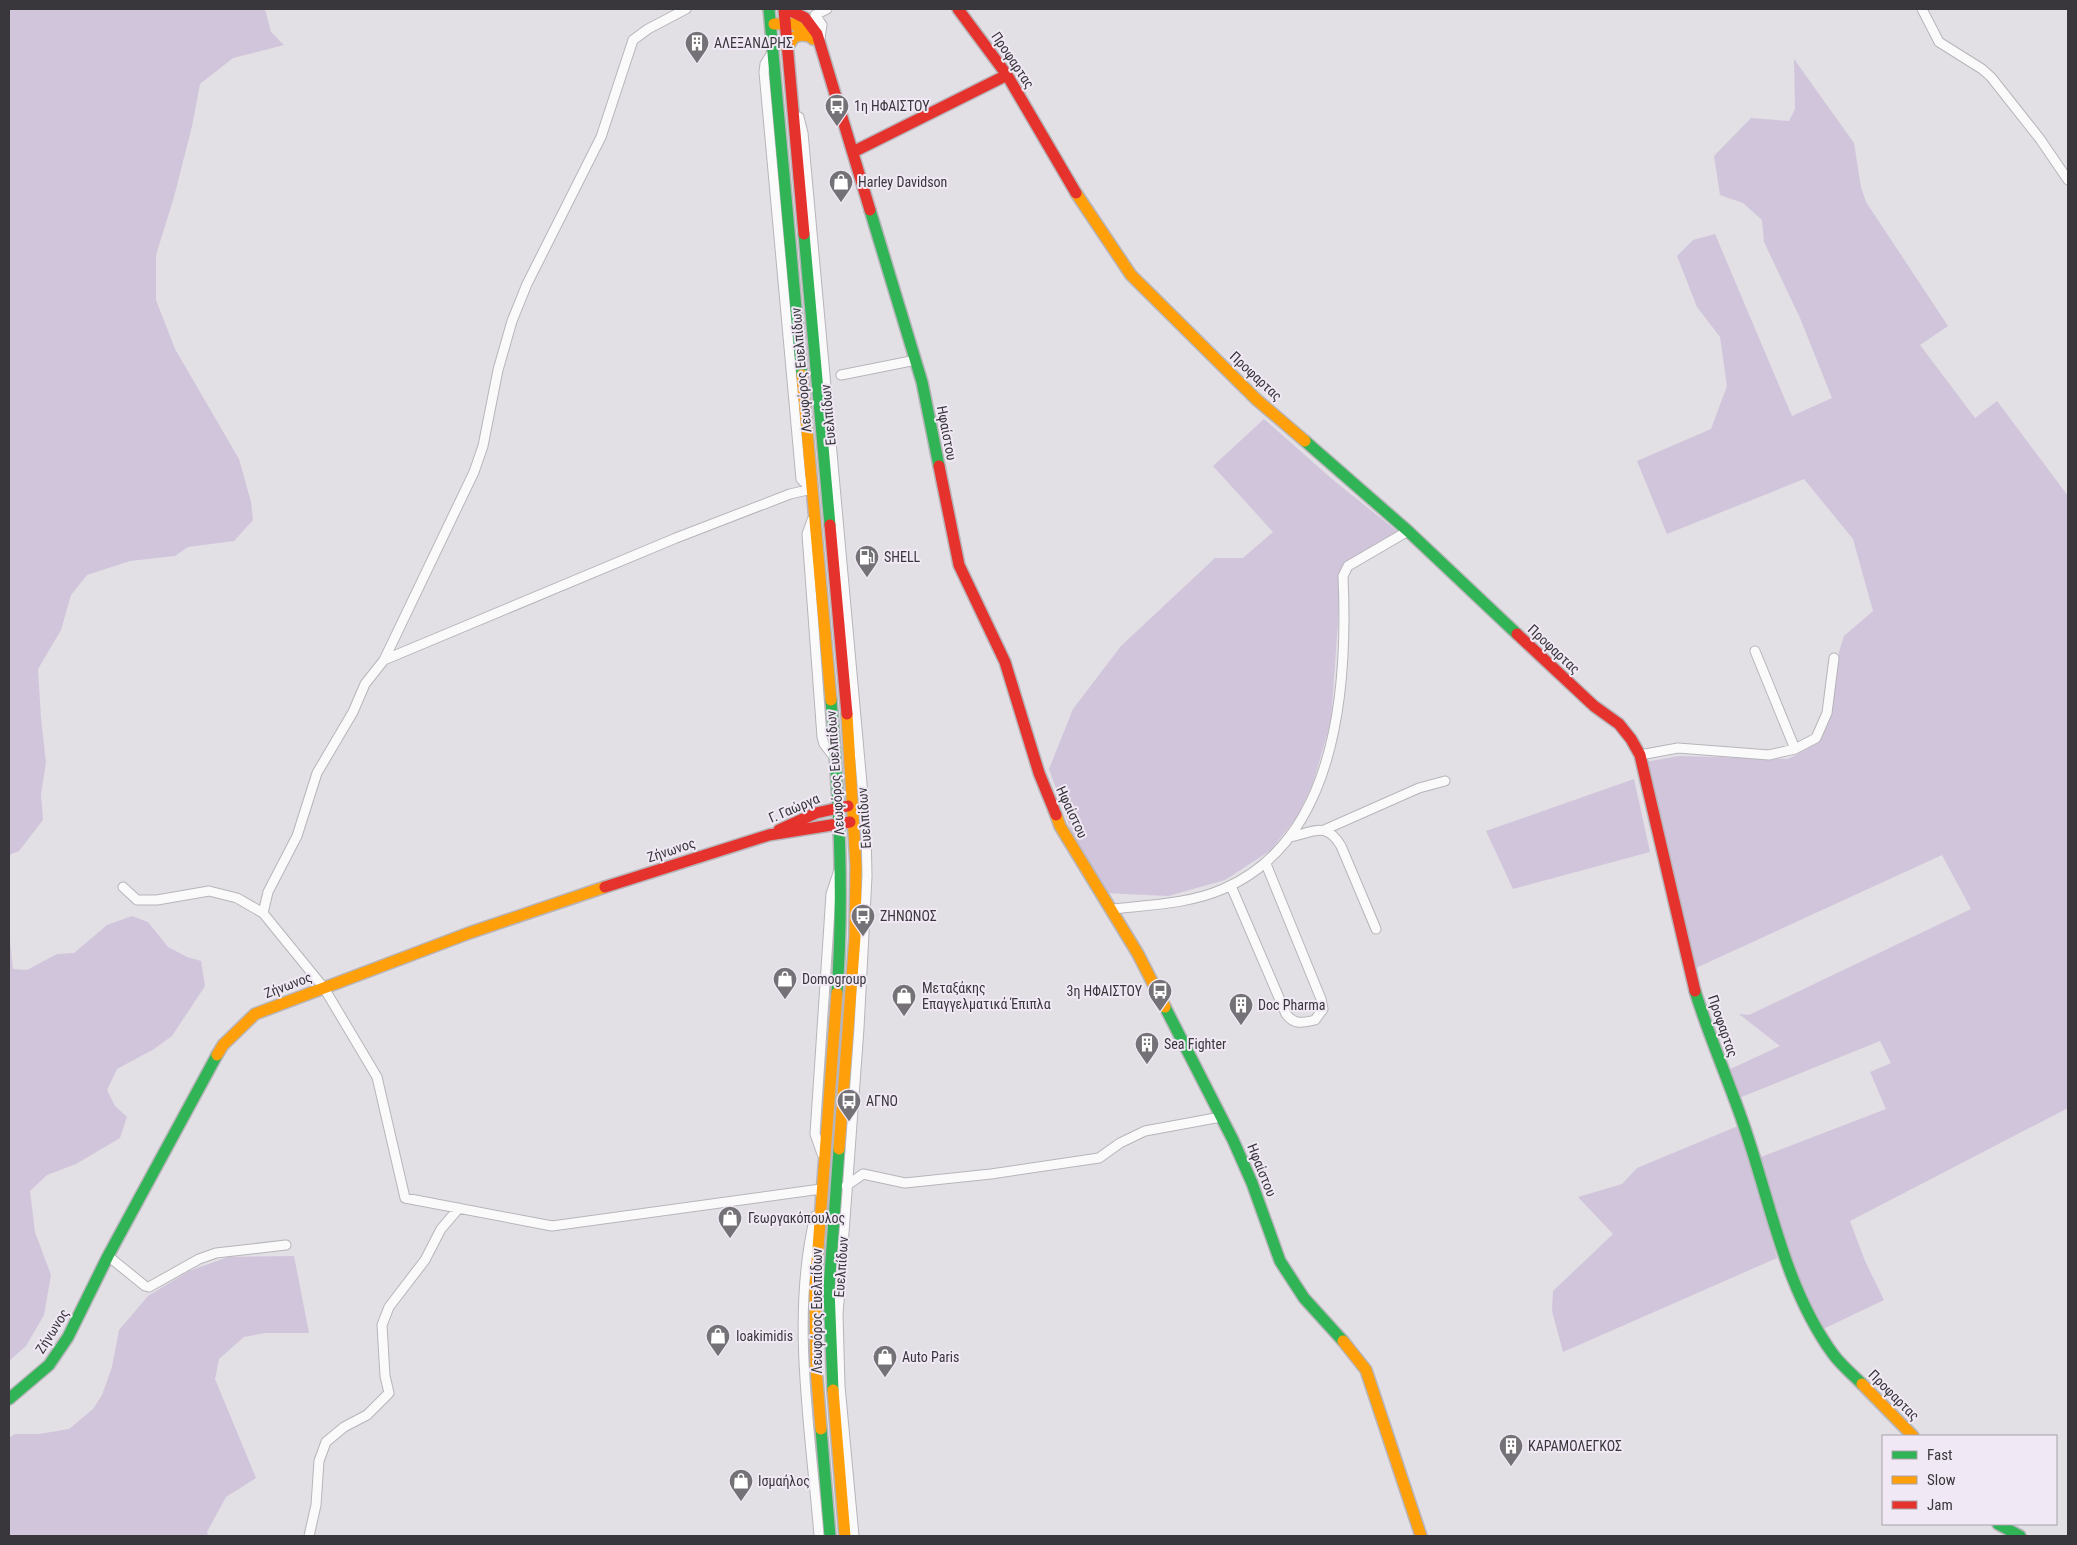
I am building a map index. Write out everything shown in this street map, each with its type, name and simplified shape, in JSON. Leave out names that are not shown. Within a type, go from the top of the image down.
[{"type":"street","points":[[263,913],[268,892],[297,836],[317,773],[354,712],[365,684],[384,660],[474,472],[483,446],[498,370],[512,321],[527,284],[601,137],[633,40],[648,29],[686,9]]},
{"type":"street","name":"Ηφαίστου","points":[[778,9],[797,12],[810,23],[816,40],[922,382],[959,565],[1005,662],[1038,773],[1060,826],[1138,954],[1221,1117],[1248,1173],[1280,1261],[1304,1298],[1356,1355],[1366,1370],[1421,1536]]},
{"type":"street","name":"Λεωφόρος Ευελπίδων","points":[[778,9],[785,23],[817,334],[851,710],[852,806],[856,898],[854,1027],[830,1289],[831,1365],[841,1433],[845,1536]]},
{"type":"street","name":"Λεωφόρος Ευελπίδων","points":[[778,9],[770,25],[812,489],[819,626],[836,760],[841,866],[838,982],[815,1289],[818,1463],[830,1536]]},
{"type":"street","points":[[816,40],[822,25],[815,15],[827,9]]},
{"type":"street","name":"Προφαρτας","points":[[958,9],[1007,74],[1075,191],[1131,276],[1257,400],[1408,531],[1594,706],[1619,724],[1631,739],[1640,755],[1691,976],[1707,1030],[1750,1142],[1789,1272],[1818,1332],[1834,1356],[1912,1435]]},
{"type":"street","points":[[1922,9],[1939,42],[1982,69],[1991,77],[2040,139],[2068,180]]},
{"type":"street","points":[[770,25],[794,24],[816,40]]},
{"type":"street","points":[[787,48],[794,37],[802,35],[816,40]]},
{"type":"street","points":[[852,152],[1007,74]]},
{"type":"street","points":[[841,375],[916,360]]},
{"type":"street","points":[[384,660],[676,538],[790,494],[812,489]]},
{"type":"street","points":[[1112,909],[1195,899],[1231,886],[1266,864],[1291,837],[1308,810],[1325,769],[1334,727],[1345,626],[1343,576],[1345,570],[1348,566],[1408,531]]},
{"type":"street","points":[[1755,651],[1795,749]]},
{"type":"street","points":[[1640,755],[1678,748],[1770,755],[1795,749],[1816,738],[1827,713],[1834,658]]},
{"type":"street","name":"Ευελπίδων","points":[[851,710],[866,828],[867,876],[854,1027],[838,1315],[841,1433],[854,1536]]},
{"type":"street","points":[[1291,837],[1324,830],[1419,788],[1445,781]]},
{"type":"street","name":"Γ. Γαώργα","points":[[769,835],[795,821],[838,808],[852,806]]},
{"type":"street","name":"Γ. Γαώργα","points":[[769,835],[853,822]]},
{"type":"street","points":[[1324,830],[1335,834],[1342,846],[1376,929]]},
{"type":"street","name":"Ζήνωνος","points":[[9,1399],[49,1366],[68,1337],[88,1301],[108,1256],[197,1089],[223,1045],[255,1014],[555,903],[769,835]]},
{"type":"street","points":[[1231,886],[1286,1014],[1290,1020],[1301,1023],[1316,1020],[1323,1009],[1321,999],[1266,864]]},
{"type":"street","points":[[123,887],[137,900],[156,900],[209,891],[237,898],[263,913],[324,988],[377,1077],[405,1198],[552,1226],[821,1189]]},
{"type":"street","points":[[846,1186],[863,1174],[905,1183],[992,1174],[1099,1158],[1120,1143],[1145,1132],[1221,1117]]},
{"type":"street","points":[[310,1536],[316,1505],[319,1461],[326,1442],[344,1427],[367,1415],[389,1393],[385,1376],[382,1324],[389,1307],[425,1260],[441,1229],[459,1208]]},
{"type":"street","points":[[108,1256],[149,1288],[199,1259],[216,1253],[286,1245]]},
{"type":"street","points":[[818,1463],[818,1536]]},
{"type":"street","points":[[2000,1525],[2020,1536]]},
{"type":"shaded area","points":[[9,9],[265,9],[271,32],[284,45],[233,58],[200,84],[192,126],[174,197],[156,255],[156,300],[175,349],[239,459],[251,502],[253,520],[234,541],[188,547],[175,556],[130,561],[87,575],[71,595],[61,630],[38,669],[46,763],[41,794],[43,820],[19,851],[9,855]]},
{"type":"shaded area","points":[[1794,59],[1854,143],[1861,187],[1866,202],[1948,326],[1920,345],[1975,418],[1997,401],[2068,496],[2068,1108],[1850,1221],[1865,1261],[1884,1300],[1823,1329],[1797,1279],[1761,1157],[1886,1109],[1870,1072],[1891,1063],[1880,1041],[1739,1098],[1726,1071],[1780,1046],[1739,1014],[1749,1015],[1971,909],[1942,855],[1696,968],[1695,974],[1645,762],[1679,756],[1788,759],[1818,743],[1831,710],[1839,652],[1844,636],[1873,611],[1853,539],[1804,479],[1667,534],[1637,461],[1711,429],[1727,386],[1720,337],[1697,307],[1677,256],[1693,240],[1715,234],[1792,416],[1832,398],[1800,318],[1764,242],[1762,220],[1743,203],[1720,195],[1714,156],[1751,118],[1789,121],[1795,109]]},
{"type":"shaded area","points":[[1264,419],[1332,479],[1398,532],[1342,566],[1331,721],[1313,783],[1297,817],[1271,850],[1225,880],[1168,896],[1106,893],[1073,836],[1049,769],[1073,709],[1121,646],[1215,558],[1243,558],[1273,532],[1213,466]]},
{"type":"shaded area","points":[[1634,779],[1650,852],[1513,889],[1486,831]]},
{"type":"shaded area","points":[[132,916],[148,922],[168,947],[187,957],[201,961],[205,986],[172,1036],[154,1049],[117,1069],[107,1090],[115,1106],[127,1117],[120,1138],[76,1164],[47,1175],[30,1191],[35,1232],[51,1275],[44,1315],[26,1346],[9,1361],[9,932],[13,969],[27,970],[57,954],[74,953],[107,925]]},
{"type":"shaded area","points":[[1738,1126],[1748,1150],[1777,1258],[1563,1352],[1552,1311],[1553,1291],[1613,1234],[1578,1197],[1622,1184],[1637,1168]]},
{"type":"shaded area","points":[[294,1256],[309,1333],[265,1333],[244,1337],[219,1359],[215,1379],[256,1478],[226,1497],[207,1532],[208,1536],[9,1536],[9,1438],[15,1434],[39,1434],[69,1429],[93,1409],[102,1395],[112,1367],[119,1330],[148,1296],[189,1271],[228,1257]]},
{"type":"traffic: fast","points":[[769,9],[802,375]]},
{"type":"traffic: fast","points":[[870,210],[922,382],[939,466]]},
{"type":"traffic: fast","points":[[804,234],[830,525]]},
{"type":"traffic: fast","points":[[1305,441],[1408,531],[1517,634]]},
{"type":"traffic: fast","points":[[831,700],[840,846],[840,920],[837,993]]},
{"type":"traffic: fast","points":[[1695,991],[1744,1125],[1783,1252],[1804,1305],[1817,1330],[1833,1354],[1862,1384]]},
{"type":"traffic: fast","points":[[1165,1007],[1233,1140],[1252,1183],[1280,1261],[1304,1298],[1343,1341]]},
{"type":"traffic: fast","points":[[9,1399],[49,1365],[68,1337],[108,1256],[217,1055]]},
{"type":"traffic: fast","points":[[833,1390],[829,1289],[839,1149]]},
{"type":"traffic: fast","points":[[821,1429],[830,1536]]},
{"type":"traffic: fast","points":[[2000,1525],[2020,1536]]},
{"type":"traffic: slow","points":[[774,24],[794,24],[813,39]]},
{"type":"traffic: slow","points":[[787,48],[794,37],[809,36]]},
{"type":"traffic: slow","points":[[1076,193],[1131,275],[1257,400],[1305,441]]},
{"type":"traffic: slow","points":[[802,375],[831,700]]},
{"type":"traffic: slow","points":[[839,1149],[855,937],[856,866],[847,714]]},
{"type":"traffic: slow","points":[[1056,815],[1060,826],[1138,954],[1165,1007]]},
{"type":"traffic: slow","points":[[217,1055],[223,1045],[255,1014],[469,933],[605,887]]},
{"type":"traffic: slow","points":[[821,1429],[816,1368],[815,1289],[837,993]]},
{"type":"traffic: slow","points":[[1343,1341],[1366,1370],[1421,1536]]},
{"type":"traffic: slow","points":[[1862,1384],[1912,1435]]},
{"type":"traffic: slow","points":[[833,1390],[845,1536]]},
{"type":"traffic: jam","points":[[784,9],[804,234]]},
{"type":"traffic: jam","points":[[787,9],[805,18],[817,34],[870,210]]},
{"type":"traffic: jam","points":[[958,9],[1007,75],[1076,193]]},
{"type":"traffic: jam","points":[[853,152],[1007,75]]},
{"type":"traffic: jam","points":[[939,466],[959,565],[1005,662],[1039,773],[1056,815]]},
{"type":"traffic: jam","points":[[830,525],[847,714]]},
{"type":"traffic: jam","points":[[1517,634],[1594,706],[1619,724],[1631,739],[1640,755],[1695,991]]},
{"type":"traffic: jam","points":[[779,830],[816,813],[848,806]]},
{"type":"traffic: jam","points":[[605,887],[769,835],[850,822]]},
{"type":"place","name":"ΑΛΕΞΑΝΔΡΗΣ","points":[[697,64]]},
{"type":"place","name":"1η ΗΦΑΙΣΤΟΥ","points":[[837,127]]},
{"type":"place","name":"Harley Davidson","points":[[841,203]]},
{"type":"place","name":"SHELL","points":[[867,578]]},
{"type":"place","name":"ΖΗΝΩΝΟΣ","points":[[863,937]]},
{"type":"place","name":"Domogroup","points":[[785,1000]]},
{"type":"place","name":"3η ΗΦΑΙΣΤΟΥ","points":[[1160,1012]]},
{"type":"place","name":"Μεταξάκης Επαγγελματικά Έπιπλα","points":[[904,1017]]},
{"type":"place","name":"Doc Pharma","points":[[1241,1026]]},
{"type":"place","name":"Sea Fighter","points":[[1147,1065]]},
{"type":"place","name":"ΑΓΝΟ","points":[[849,1122]]},
{"type":"place","name":"Γεωργακόπουλος","points":[[730,1239]]},
{"type":"place","name":"Ioakimidis","points":[[718,1357]]},
{"type":"place","name":"Auto Paris","points":[[885,1378]]},
{"type":"place","name":"ΚΑΡΑΜΟΛΕΓΚΟΣ","points":[[1511,1467]]},
{"type":"place","name":"Ισμαήλος","points":[[741,1502]]}]
